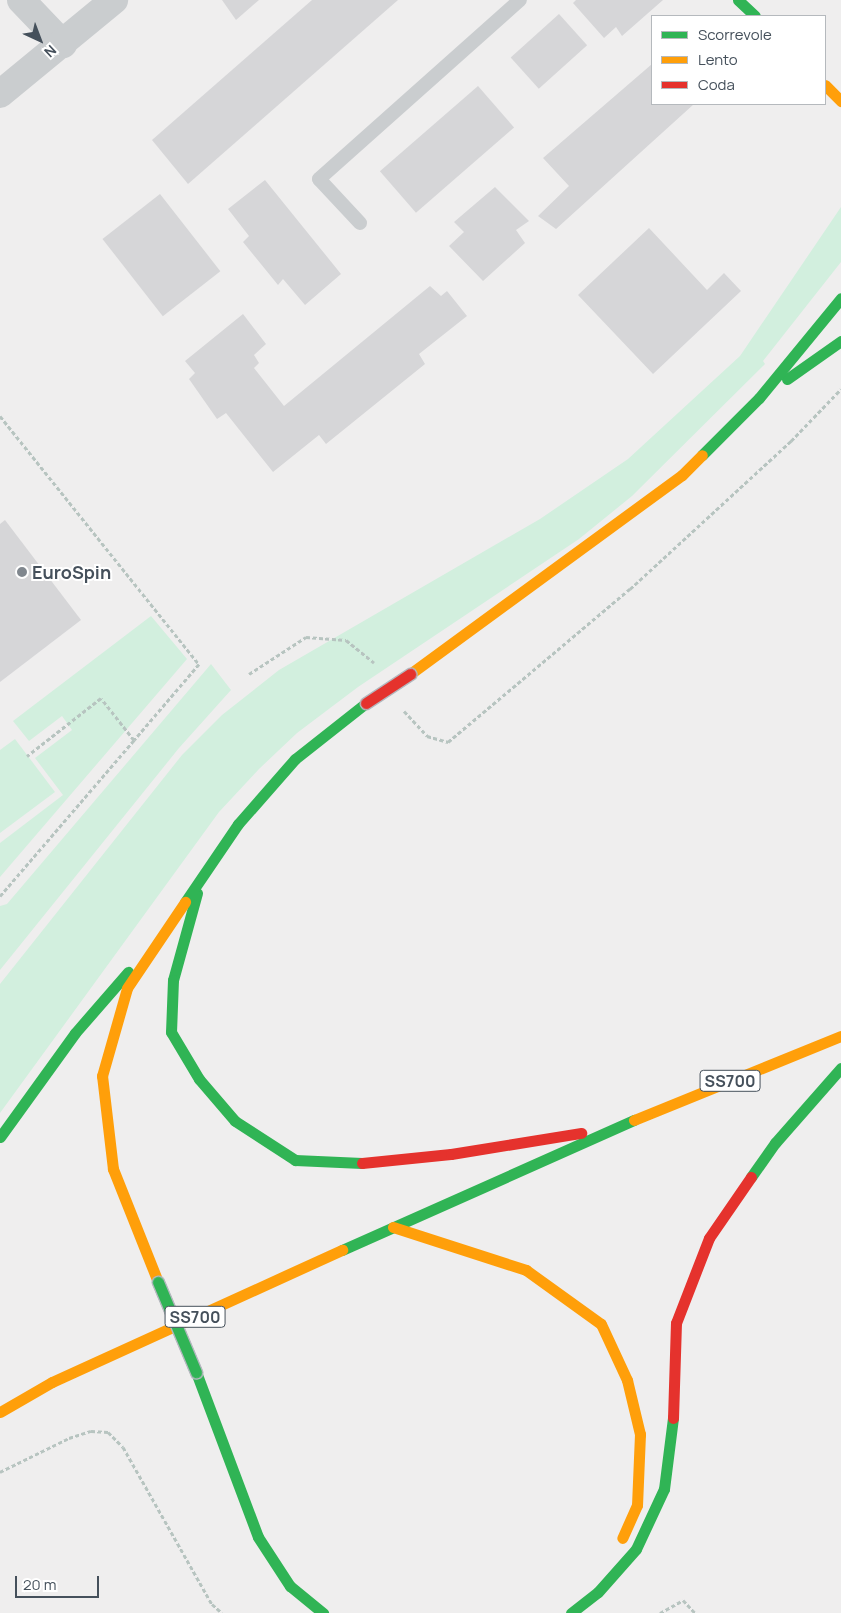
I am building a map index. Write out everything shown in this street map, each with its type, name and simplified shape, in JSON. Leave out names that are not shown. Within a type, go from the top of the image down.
[{"type":"main road","points":[[738,0],[754,15]]},
{"type":"main road","points":[[826,86],[841,101]]},
{"type":"main road","points":[[323,1613],[290,1586],[258,1537],[196,1372],[113,1169],[102,1076],[127,988],[202,872],[238,824],[295,759],[366,703],[410,674],[682,475],[760,398],[841,298]]},
{"type":"main road","points":[[760,398],[841,341]]},
{"type":"main road","points":[[202,872],[173,980],[171,1032],[199,1080],[234,1121],[295,1160],[353,1164],[451,1154],[620,1126]]},
{"type":"main road","points":[[0,1137],[75,1033],[159,937]]},
{"type":"main road","name":"SS700","points":[[0,1412],[52,1382],[394,1226],[620,1126],[841,1036]]},
{"type":"main road","points":[[571,1613],[598,1592],[636,1548],[664,1489],[676,1392],[676,1323],[709,1238],[774,1143],[841,1068]]},
{"type":"main road","points":[[394,1226],[526,1270],[601,1324],[627,1380],[640,1434],[636,1505],[598,1592]]},
{"type":"street","points":[[21,0],[63,44]]},
{"type":"street","points":[[0,94],[63,44],[114,0]]},
{"type":"lane","points":[[360,223],[319,179],[520,0]]},
{"type":"path","points":[[405,712],[427,736],[448,742],[623,595],[791,441],[841,389]]},
{"type":"path","points":[[0,416],[199,664],[0,896]]},
{"type":"path","points":[[249,674],[306,638],[346,640],[374,662]]},
{"type":"path","points":[[27,756],[101,698],[134,740]]},
{"type":"path","points":[[0,1472],[69,1438],[91,1431],[108,1432],[123,1446],[212,1604],[222,1613]]},
{"type":"path","points":[[660,1613],[683,1600],[695,1613]]},
{"type":"green space","points":[[841,207],[841,262],[763,361],[765,364],[632,496],[579,539],[358,687],[297,733],[259,769],[219,812],[0,1113],[0,984],[182,755],[222,715],[279,670],[540,519],[628,459],[740,356]]},
{"type":"green space","points":[[151,616],[187,659],[0,877],[0,843],[63,795],[35,758],[72,730],[62,716],[29,741],[13,721]]},
{"type":"green space","points":[[211,664],[231,690],[179,748],[0,970],[0,906],[7,904]]},
{"type":"green space","points":[[15,739],[55,792],[0,833],[0,750]]},
{"type":"building","points":[[222,0],[259,0],[236,20]]},
{"type":"building","points":[[312,0],[398,0],[188,184],[152,140]]},
{"type":"building","points":[[576,0],[663,0],[622,36],[616,27],[604,38],[573,3]]},
{"type":"building","points":[[559,14],[587,45],[539,89],[511,57]]},
{"type":"building","points":[[651,65],[651,105],[693,105],[556,229],[538,216],[569,186],[543,158]]},
{"type":"building","points":[[478,86],[514,128],[416,213],[380,171]]},
{"type":"building","points":[[265,180],[341,274],[305,305],[283,279],[278,285],[243,242],[249,236],[228,209]]},
{"type":"building","points":[[495,187],[529,221],[516,230],[525,243],[483,281],[449,246],[464,232],[454,222]]},
{"type":"building","points":[[160,194],[220,271],[163,316],[102,239]]},
{"type":"building","points":[[649,228],[707,290],[724,273],[741,291],[653,374],[578,295]]},
{"type":"building","points":[[430,286],[441,296],[447,291],[467,316],[419,354],[425,364],[326,444],[319,435],[273,472],[226,413],[217,419],[189,379],[195,373],[185,361],[243,314],[266,344],[254,355],[259,363],[254,368],[284,406]]},
{"type":"building","name":"EuroSpin","points":[[5,520],[81,620],[0,682],[0,524]]},
{"type":"traffic: fast","points":[[738,0],[754,15]]},
{"type":"traffic: fast","points":[[702,455],[759,398],[841,298]]},
{"type":"traffic: fast","points":[[787,379],[841,341]]},
{"type":"traffic: fast","points":[[185,902],[238,824],[295,759],[366,703]]},
{"type":"traffic: fast","points":[[197,893],[173,980],[171,1032],[199,1079],[235,1121],[295,1160],[362,1163]]},
{"type":"traffic: fast","points":[[0,1137],[75,1033],[128,972]]},
{"type":"traffic: fast","points":[[751,1177],[775,1143],[841,1068]]},
{"type":"traffic: fast","points":[[342,1250],[634,1120]]},
{"type":"traffic: fast","points":[[158,1282],[196,1372]]},
{"type":"traffic: fast","points":[[196,1372],[258,1537],[290,1586],[323,1613]]},
{"type":"traffic: fast","points":[[571,1613],[598,1592],[636,1549],[664,1489],[673,1418]]},
{"type":"traffic: slow","points":[[826,86],[841,101]]},
{"type":"traffic: slow","points":[[410,674],[682,475],[702,455]]},
{"type":"traffic: slow","points":[[158,1282],[113,1169],[102,1076],[127,988],[185,902]]},
{"type":"traffic: slow","points":[[634,1120],[841,1036]]},
{"type":"traffic: slow","points":[[393,1227],[526,1270],[601,1324],[627,1380],[640,1434],[637,1505],[622,1538]]},
{"type":"traffic: slow","points":[[0,1412],[52,1382],[342,1250]]},
{"type":"traffic: jam","points":[[366,703],[410,674]]},
{"type":"traffic: jam","points":[[362,1163],[451,1154],[581,1133]]},
{"type":"traffic: jam","points":[[673,1418],[676,1323],[709,1238],[751,1177]]},
{"type":"place","name":"EuroSpin","points":[[22,572]]}]
